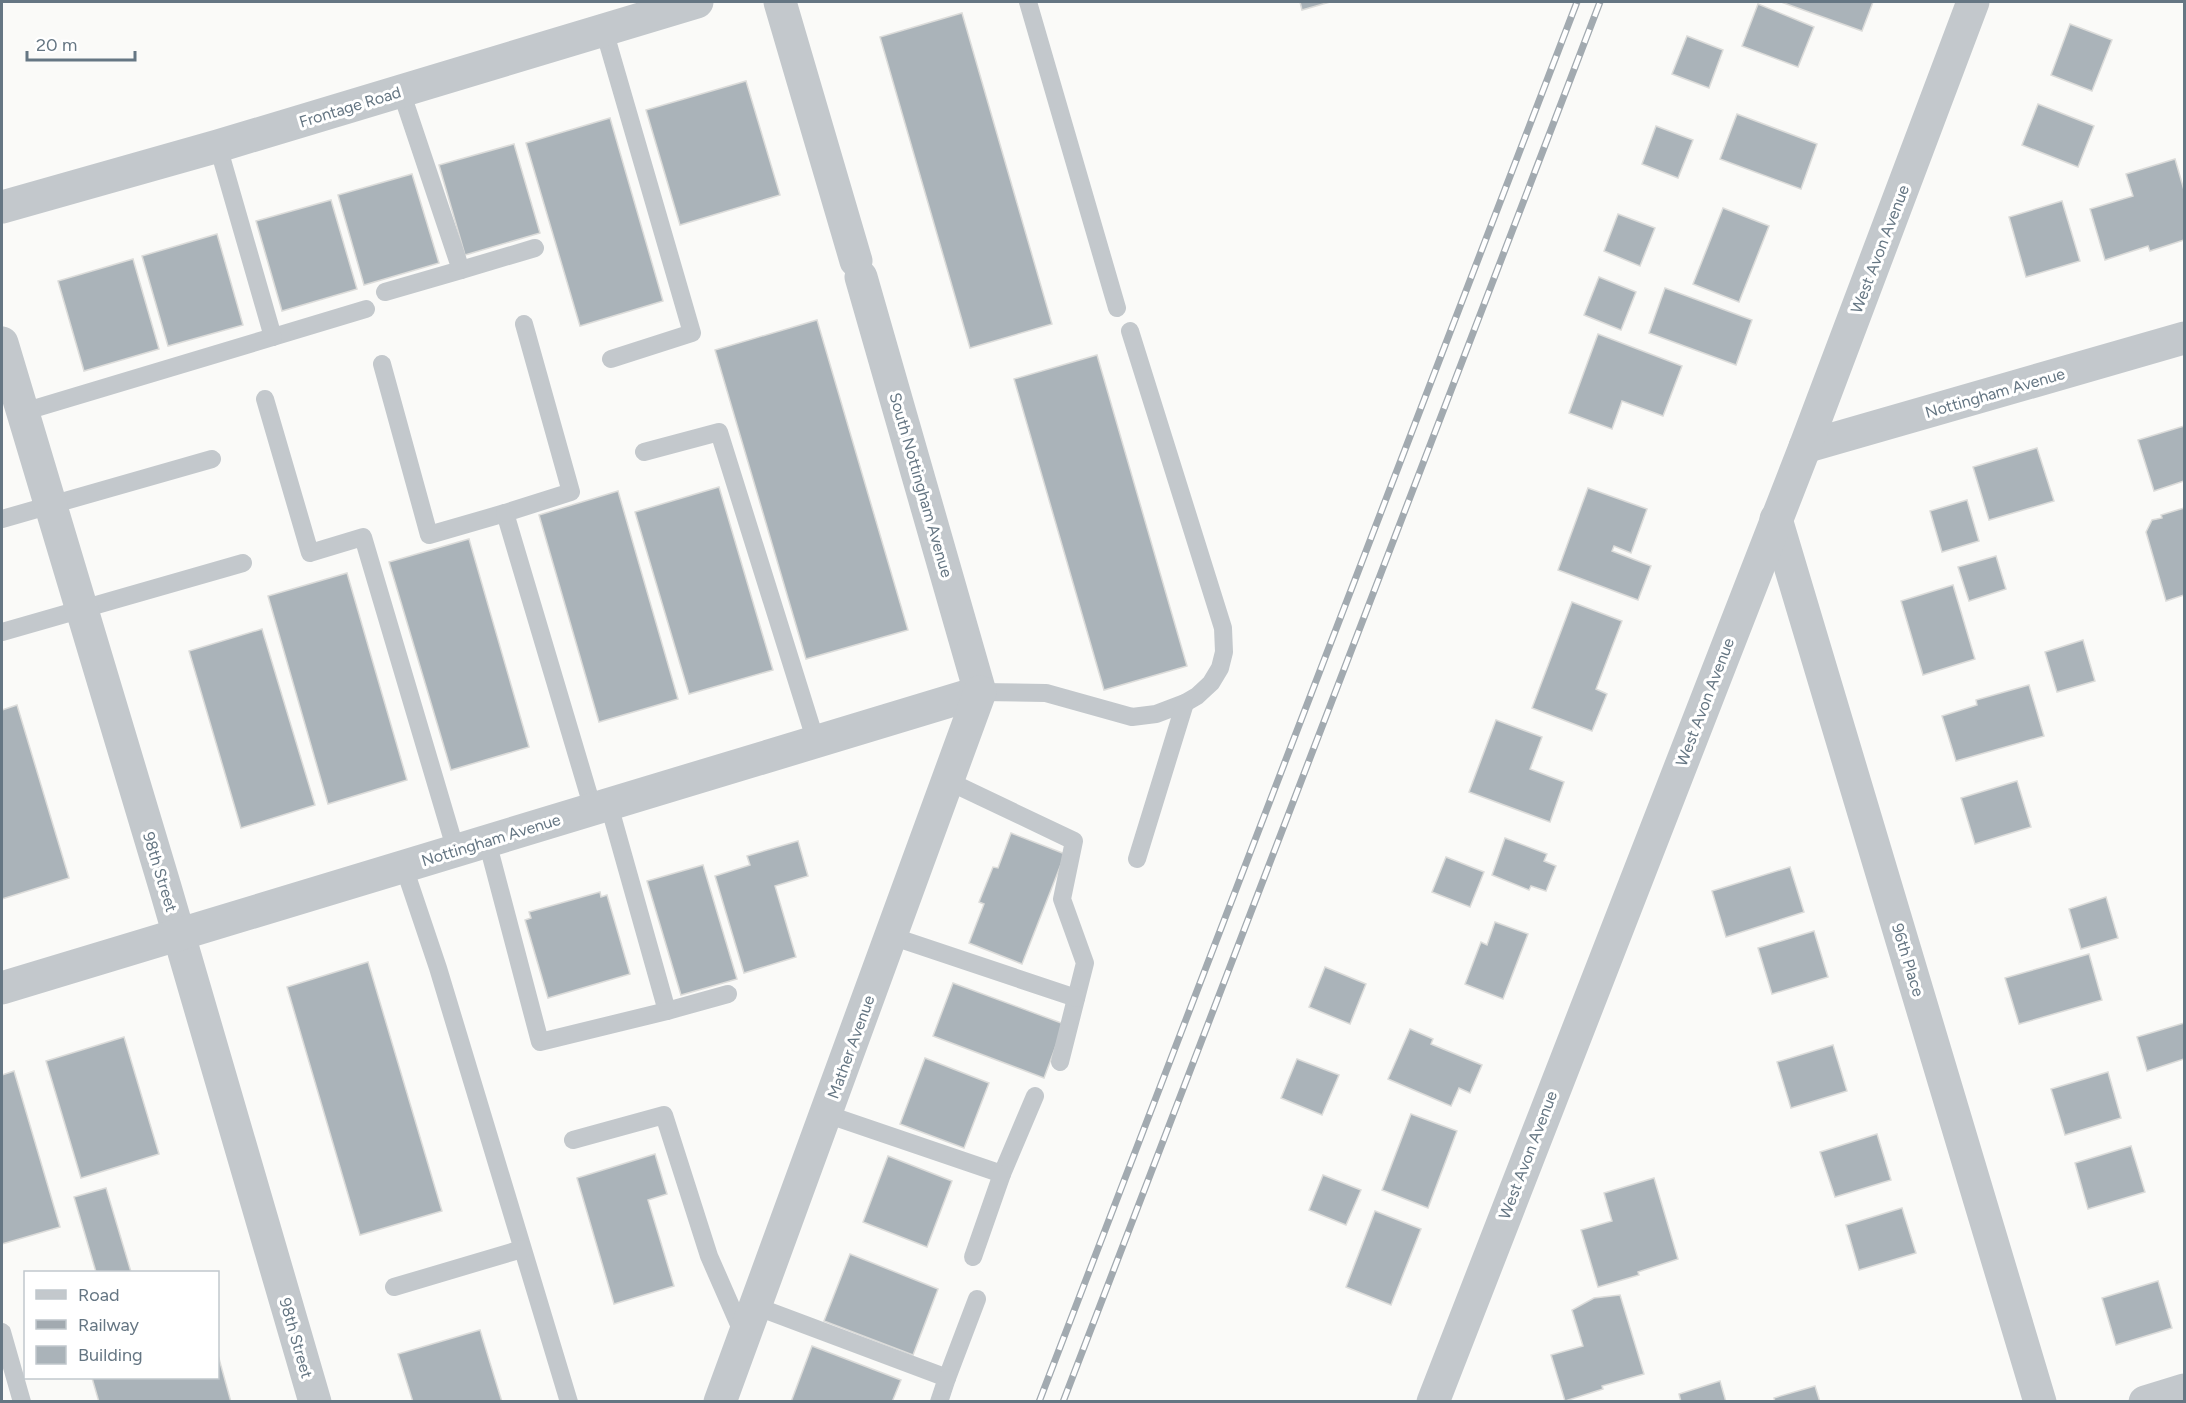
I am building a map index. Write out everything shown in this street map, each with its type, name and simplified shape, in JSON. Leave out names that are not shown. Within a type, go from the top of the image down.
[{"type":"street","name":"Frontage Road","points":[[2,207],[218,146],[697,2]]},
{"type":"street","name":"South Nottingham Avenue","points":[[780,2],[980,692]]},
{"type":"street","name":"West Avon Avenue","points":[[1432,1401],[1805,447],[1973,2]]},
{"type":"street","name":"Nottingham Avenue","points":[[1805,447],[2184,339]]},
{"type":"street","name":"98th Street","points":[[2,343],[179,933],[309,1400]]},
{"type":"street","name":"96th Place","points":[[1776,519],[2040,1401]]},
{"type":"street","name":"Nottingham Avenue","points":[[2,988],[980,692]]},
{"type":"street","name":"Mather Avenue","points":[[720,1401],[980,692]]},
{"type":"street","points":[[2145,1401],[2184,1390]]},
{"type":"lane","points":[[1028,2],[1117,308]]},
{"type":"lane","points":[[604,30],[692,333],[611,359]]},
{"type":"lane","points":[[401,91],[461,270]]},
{"type":"lane","points":[[218,146],[273,337]]},
{"type":"lane","points":[[385,292],[535,248]]},
{"type":"lane","points":[[23,411],[366,309]]},
{"type":"lane","points":[[382,364],[429,534],[505,513],[571,492],[524,324]]},
{"type":"lane","points":[[980,692],[1046,693],[1132,717],[1156,714],[1185,703],[1211,683],[1220,668],[1224,652],[1223,628],[1130,331]]},
{"type":"lane","points":[[265,399],[310,553],[363,537],[456,851]]},
{"type":"lane","points":[[644,452],[719,432],[816,742]]},
{"type":"lane","points":[[2,519],[212,459]]},
{"type":"lane","points":[[505,513],[667,1011]]},
{"type":"lane","points":[[2,632],[243,563]]},
{"type":"lane","points":[[1137,859],[1185,703]]},
{"type":"lane","points":[[948,781],[1074,841],[1062,899],[1085,963],[1060,1062]]},
{"type":"lane","points":[[487,842],[540,1042],[728,994]]},
{"type":"lane","points":[[404,867],[438,968],[568,1401]]},
{"type":"lane","points":[[891,936],[1076,998]]},
{"type":"lane","points":[[973,1257],[1002,1174],[1035,1096]]},
{"type":"lane","points":[[826,1114],[1002,1174]]},
{"type":"lane","points":[[573,1140],[664,1115],[709,1256],[750,1321],[947,1378]]},
{"type":"lane","points":[[394,1287],[522,1249]]},
{"type":"lane","points":[[939,1401],[977,1299]]},
{"type":"lane","points":[[2,1332],[22,1401]]},
{"type":"building","points":[[1300,2],[1330,2],[1302,10]]},
{"type":"building","points":[[1781,2],[1873,2],[1862,31]]},
{"type":"building","points":[[1758,4],[1814,27],[1798,67],[1742,46]]},
{"type":"building","points":[[962,13],[1052,324],[970,348],[880,37]]},
{"type":"building","points":[[2070,24],[2112,40],[2092,91],[2051,75]]},
{"type":"building","points":[[1687,36],[1723,50],[1709,88],[1672,74]]},
{"type":"building","points":[[746,81],[780,195],[680,225],[646,110]]},
{"type":"building","points":[[2038,104],[2094,126],[2078,167],[2022,145]]},
{"type":"building","points":[[1737,114],[1817,144],[1801,189],[1720,159]]},
{"type":"building","points":[[610,118],[663,301],[580,326],[526,143]]},
{"type":"building","points":[[1656,126],[1693,140],[1678,178],[1642,164]]},
{"type":"building","points":[[514,144],[540,233],[465,255],[439,165]]},
{"type":"building","points":[[2175,159],[2184,190],[2184,240],[2150,251],[2148,246],[2105,260],[2090,209],[2133,196],[2126,174]]},
{"type":"building","points":[[412,174],[439,263],[364,285],[338,195]]},
{"type":"building","points":[[331,200],[357,289],[282,311],[256,221]]},
{"type":"building","points":[[2062,201],[2080,261],[2026,277],[2009,217]]},
{"type":"building","points":[[1723,208],[1769,226],[1739,302],[1693,284]]},
{"type":"building","points":[[1618,214],[1655,228],[1640,266],[1604,251]]},
{"type":"building","points":[[217,234],[243,325],[168,346],[142,256]]},
{"type":"building","points":[[133,259],[159,349],[84,371],[58,281]]},
{"type":"building","points":[[1599,277],[1636,292],[1621,330],[1584,315]]},
{"type":"building","points":[[1665,288],[1752,320],[1736,365],[1649,333]]},
{"type":"building","points":[[817,320],[908,630],[806,659],[715,350]]},
{"type":"building","points":[[1598,334],[1682,366],[1663,416],[1622,401],[1612,429],[1569,413]]},
{"type":"building","points":[[1097,355],[1187,666],[1104,690],[1014,379]]},
{"type":"building","points":[[2184,426],[2184,481],[2154,491],[2138,440]]},
{"type":"building","points":[[2037,448],[2054,501],[1989,520],[1973,467]]},
{"type":"building","points":[[719,487],[773,670],[689,694],[635,512]]},
{"type":"building","points":[[1588,488],[1647,509],[1631,553],[1614,546],[1612,551],[1651,566],[1638,600],[1558,570]]},
{"type":"building","points":[[618,491],[678,699],[599,722],[539,515]]},
{"type":"building","points":[[1967,500],[1979,541],[1942,552],[1930,511]]},
{"type":"building","points":[[2184,508],[2184,595],[2166,601],[2146,532],[2152,520]]},
{"type":"building","points":[[469,539],[529,747],[451,770],[389,562]]},
{"type":"building","points":[[1996,556],[2006,589],[1969,601],[1958,567]]},
{"type":"building","points":[[347,573],[407,780],[328,804],[268,596]]},
{"type":"building","points":[[1953,585],[1975,659],[1923,675],[1901,601]]},
{"type":"building","points":[[1572,602],[1622,621],[1596,689],[1607,694],[1592,731],[1532,708]]},
{"type":"building","points":[[262,629],[315,805],[241,828],[189,651]]},
{"type":"building","points":[[2083,640],[2095,681],[2057,692],[2045,652]]},
{"type":"building","points":[[2029,685],[2044,736],[1956,761],[1942,716],[1977,705],[1976,700]]},
{"type":"building","points":[[17,705],[69,878],[2,899],[2,710]]},
{"type":"building","points":[[1496,720],[1542,737],[1530,769],[1564,782],[1550,822],[1469,792]]},
{"type":"building","points":[[2017,781],[2031,827],[1975,844],[1961,798]]},
{"type":"building","points":[[1011,833],[1065,854],[1022,964],[969,943],[984,904],[979,902],[993,867],[998,868]]},
{"type":"building","points":[[1505,838],[1547,854],[1544,861],[1556,866],[1546,891],[1531,886],[1529,890],[1492,875]]},
{"type":"building","points":[[798,841],[808,876],[775,886],[796,957],[744,973],[715,876],[750,865],[747,856]]},
{"type":"building","points":[[1446,857],[1484,872],[1470,907],[1432,892]]},
{"type":"building","points":[[703,865],[737,979],[681,995],[647,881]]},
{"type":"building","points":[[1790,867],[1804,912],[1726,937],[1712,891]]},
{"type":"building","points":[[600,892],[601,897],[607,895],[630,974],[548,998],[525,920],[531,918],[529,912]]},
{"type":"building","points":[[2106,897],[2118,938],[2081,949],[2069,909]]},
{"type":"building","points":[[1495,922],[1528,934],[1503,999],[1465,984],[1481,942],[1487,945]]},
{"type":"building","points":[[1814,931],[1828,977],[1772,994],[1758,948]]},
{"type":"building","points":[[2089,954],[2102,1000],[2019,1024],[2005,978]]},
{"type":"building","points":[[368,962],[442,1211],[360,1235],[287,987]]},
{"type":"building","points":[[1325,967],[1366,984],[1350,1024],[1309,1007]]},
{"type":"building","points":[[953,983],[1064,1024],[1044,1078],[933,1036]]},
{"type":"building","points":[[2184,1023],[2184,1059],[2147,1071],[2137,1037]]},
{"type":"building","points":[[1410,1029],[1433,1039],[1431,1044],[1482,1065],[1470,1093],[1459,1088],[1451,1106],[1388,1079]]},
{"type":"building","points":[[124,1037],[159,1154],[81,1178],[46,1061]]},
{"type":"building","points":[[1833,1045],[1847,1091],[1791,1108],[1777,1062]]},
{"type":"building","points":[[925,1058],[989,1083],[964,1148],[900,1124]]},
{"type":"building","points":[[1297,1059],[1339,1075],[1322,1115],[1281,1098]]},
{"type":"building","points":[[14,1071],[60,1227],[2,1244],[2,1075]]},
{"type":"building","points":[[2108,1072],[2121,1118],[2065,1135],[2051,1089]]},
{"type":"building","points":[[1411,1114],[1457,1131],[1428,1208],[1382,1190]]},
{"type":"building","points":[[1877,1134],[1891,1180],[1835,1197],[1820,1152]]},
{"type":"building","points":[[2131,1146],[2145,1192],[2088,1209],[2075,1163]]},
{"type":"building","points":[[655,1154],[667,1194],[648,1200],[674,1286],[614,1304],[577,1178]]},
{"type":"building","points":[[888,1156],[952,1181],[927,1247],[863,1222]]},
{"type":"building","points":[[1323,1175],[1361,1190],[1346,1225],[1309,1210]]},
{"type":"building","points":[[1654,1178],[1678,1259],[1638,1272],[1639,1275],[1598,1287],[1581,1230],[1612,1221],[1604,1193]]},
{"type":"building","points":[[106,1188],[131,1271],[96,1271],[74,1197]]},
{"type":"building","points":[[1902,1208],[1916,1253],[1859,1270],[1846,1225]]},
{"type":"building","points":[[1375,1211],[1421,1229],[1391,1305],[1346,1287]]},
{"type":"building","points":[[850,1254],[938,1289],[913,1355],[824,1321]]},
{"type":"building","points":[[2158,1281],[2172,1328],[2116,1345],[2102,1298]]},
{"type":"building","points":[[1620,1295],[1644,1374],[1602,1386],[1603,1389],[1565,1401],[1551,1355],[1583,1346],[1572,1310],[1594,1298]]},
{"type":"building","points":[[480,1330],[502,1402],[413,1402],[398,1354]]},
{"type":"building","points":[[812,1346],[901,1380],[892,1402],[791,1402]]},
{"type":"building","points":[[219,1359],[231,1402],[99,1402],[92,1379],[219,1379]]},
{"type":"building","points":[[1720,1381],[1726,1402],[1681,1402],[1679,1394]]},
{"type":"building","points":[[1815,1386],[1820,1402],[1775,1402],[1774,1398]]},
{"type":"railway","points":[[1039,1402],[1577,2]]},
{"type":"railway","points":[[1063,1402],[1600,2]]}]
